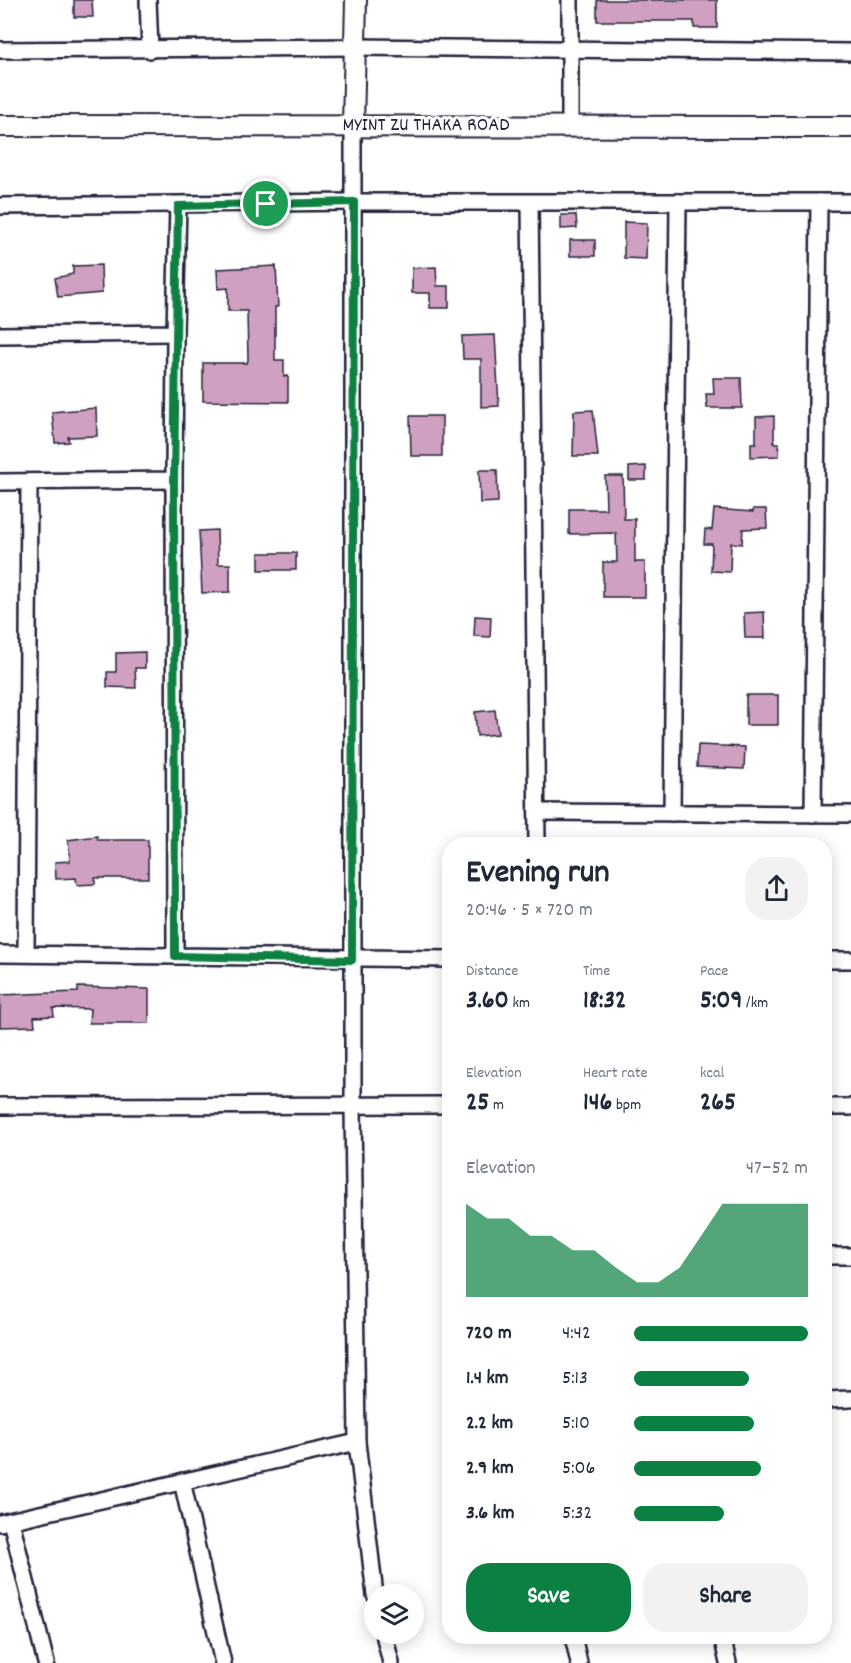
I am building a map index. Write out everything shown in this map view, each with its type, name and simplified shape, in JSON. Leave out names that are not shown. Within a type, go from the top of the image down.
[{"type":"street","points":[[148,0],[150,50]]},
{"type":"street","points":[[356,0],[353,125],[353,1106],[357,1442],[374,1584]]},
{"type":"street","points":[[570,0],[568,50],[570,127]]},
{"type":"street","points":[[0,50],[355,47],[851,52]]},
{"type":"street","name":"MYINT ZU THAKA ROAD","points":[[0,126],[851,127]]},
{"type":"street","points":[[0,206],[178,206],[354,202],[851,202]]},
{"type":"street","points":[[672,813],[678,202]]},
{"type":"street","points":[[813,814],[819,202]]},
{"type":"street","points":[[530,203],[537,837]]},
{"type":"street","points":[[175,956],[174,480],[178,206]]},
{"type":"street","points":[[0,335],[175,333]]},
{"type":"street","points":[[0,482],[174,480]]},
{"type":"street","points":[[26,953],[29,483]]},
{"type":"street","points":[[537,812],[851,814]]},
{"type":"street","points":[[0,954],[352,960],[442,959]]},
{"type":"street","points":[[832,960],[851,960]]},
{"type":"street","points":[[0,1107],[442,1105]]},
{"type":"street","points":[[832,1107],[851,1107]]},
{"type":"street","points":[[832,1256],[851,1256]]},
{"type":"street","points":[[832,1400],[851,1399]]},
{"type":"street","points":[[46,1663],[5,1522],[357,1442]]},
{"type":"street","points":[[182,1481],[223,1663]]},
{"type":"street","points":[[386,1644],[391,1663]]},
{"type":"street","points":[[575,1644],[579,1663]]},
{"type":"street","points":[[724,1644],[728,1663]]},
{"type":"building","points":[[74,0],[92,0],[93,17],[74,17]]},
{"type":"building","points":[[597,0],[717,0],[717,28],[694,28],[694,21],[597,21]]},
{"type":"building","points":[[561,215],[576,215],[577,228],[561,229]]},
{"type":"building","points":[[624,222],[647,223],[646,259],[624,258]]},
{"type":"building","points":[[570,240],[595,240],[595,256],[570,256]]},
{"type":"building","points":[[101,265],[102,293],[58,297],[55,278],[73,274],[73,266]]},
{"type":"building","points":[[276,266],[278,307],[275,307],[275,360],[284,360],[284,377],[288,376],[288,402],[203,401],[203,363],[247,363],[248,360],[247,311],[228,311],[228,288],[218,289],[217,269]]},
{"type":"building","points":[[436,267],[437,286],[449,286],[449,308],[430,308],[430,293],[412,293],[412,268]]},
{"type":"building","points":[[495,335],[499,406],[481,407],[481,359],[463,359],[462,336]]},
{"type":"building","points":[[713,378],[741,378],[742,408],[707,408],[706,394],[714,394]]},
{"type":"building","points":[[96,408],[97,436],[68,437],[69,442],[55,443],[52,412]]},
{"type":"building","points":[[593,410],[598,456],[573,456],[574,411]]},
{"type":"building","points":[[410,416],[442,416],[442,456],[411,456]]},
{"type":"building","points":[[774,416],[774,443],[779,443],[779,456],[751,457],[751,443],[756,443],[756,417]]},
{"type":"building","points":[[646,466],[646,480],[629,480],[629,467]]},
{"type":"building","points":[[479,470],[497,470],[498,502],[480,503]]},
{"type":"building","points":[[605,476],[623,476],[624,519],[635,519],[635,562],[645,562],[645,597],[603,597],[603,562],[617,562],[616,533],[569,534],[569,509],[606,509]]},
{"type":"building","points":[[714,509],[753,512],[753,509],[766,509],[767,528],[743,529],[742,544],[731,543],[730,572],[711,571],[712,544],[704,544],[705,529],[712,530]]},
{"type":"building","points":[[217,530],[218,564],[230,564],[230,592],[202,593],[199,531]]},
{"type":"building","points":[[259,553],[296,553],[296,570],[259,570]]},
{"type":"building","points":[[764,612],[765,638],[745,638],[744,613]]},
{"type":"building","points":[[475,616],[491,617],[490,637],[474,636]]},
{"type":"building","points":[[145,652],[145,668],[135,668],[136,688],[107,687],[107,672],[116,672],[116,653]]},
{"type":"building","points":[[746,695],[778,695],[778,725],[746,725]]},
{"type":"building","points":[[495,710],[498,734],[477,736],[475,712]]},
{"type":"building","points":[[698,745],[745,747],[744,769],[697,767]]},
{"type":"building","points":[[97,836],[98,840],[148,840],[148,878],[95,878],[95,884],[77,885],[76,878],[56,879],[55,862],[70,861],[68,840]]},
{"type":"building","points":[[78,987],[149,989],[149,1023],[89,1023],[90,1009],[53,1008],[54,1016],[34,1017],[35,1026],[0,1027],[0,995],[78,992]]},
{"type":"route","points":[[354,202],[352,960],[175,956],[174,480],[178,206],[266,204],[354,202]]}]
